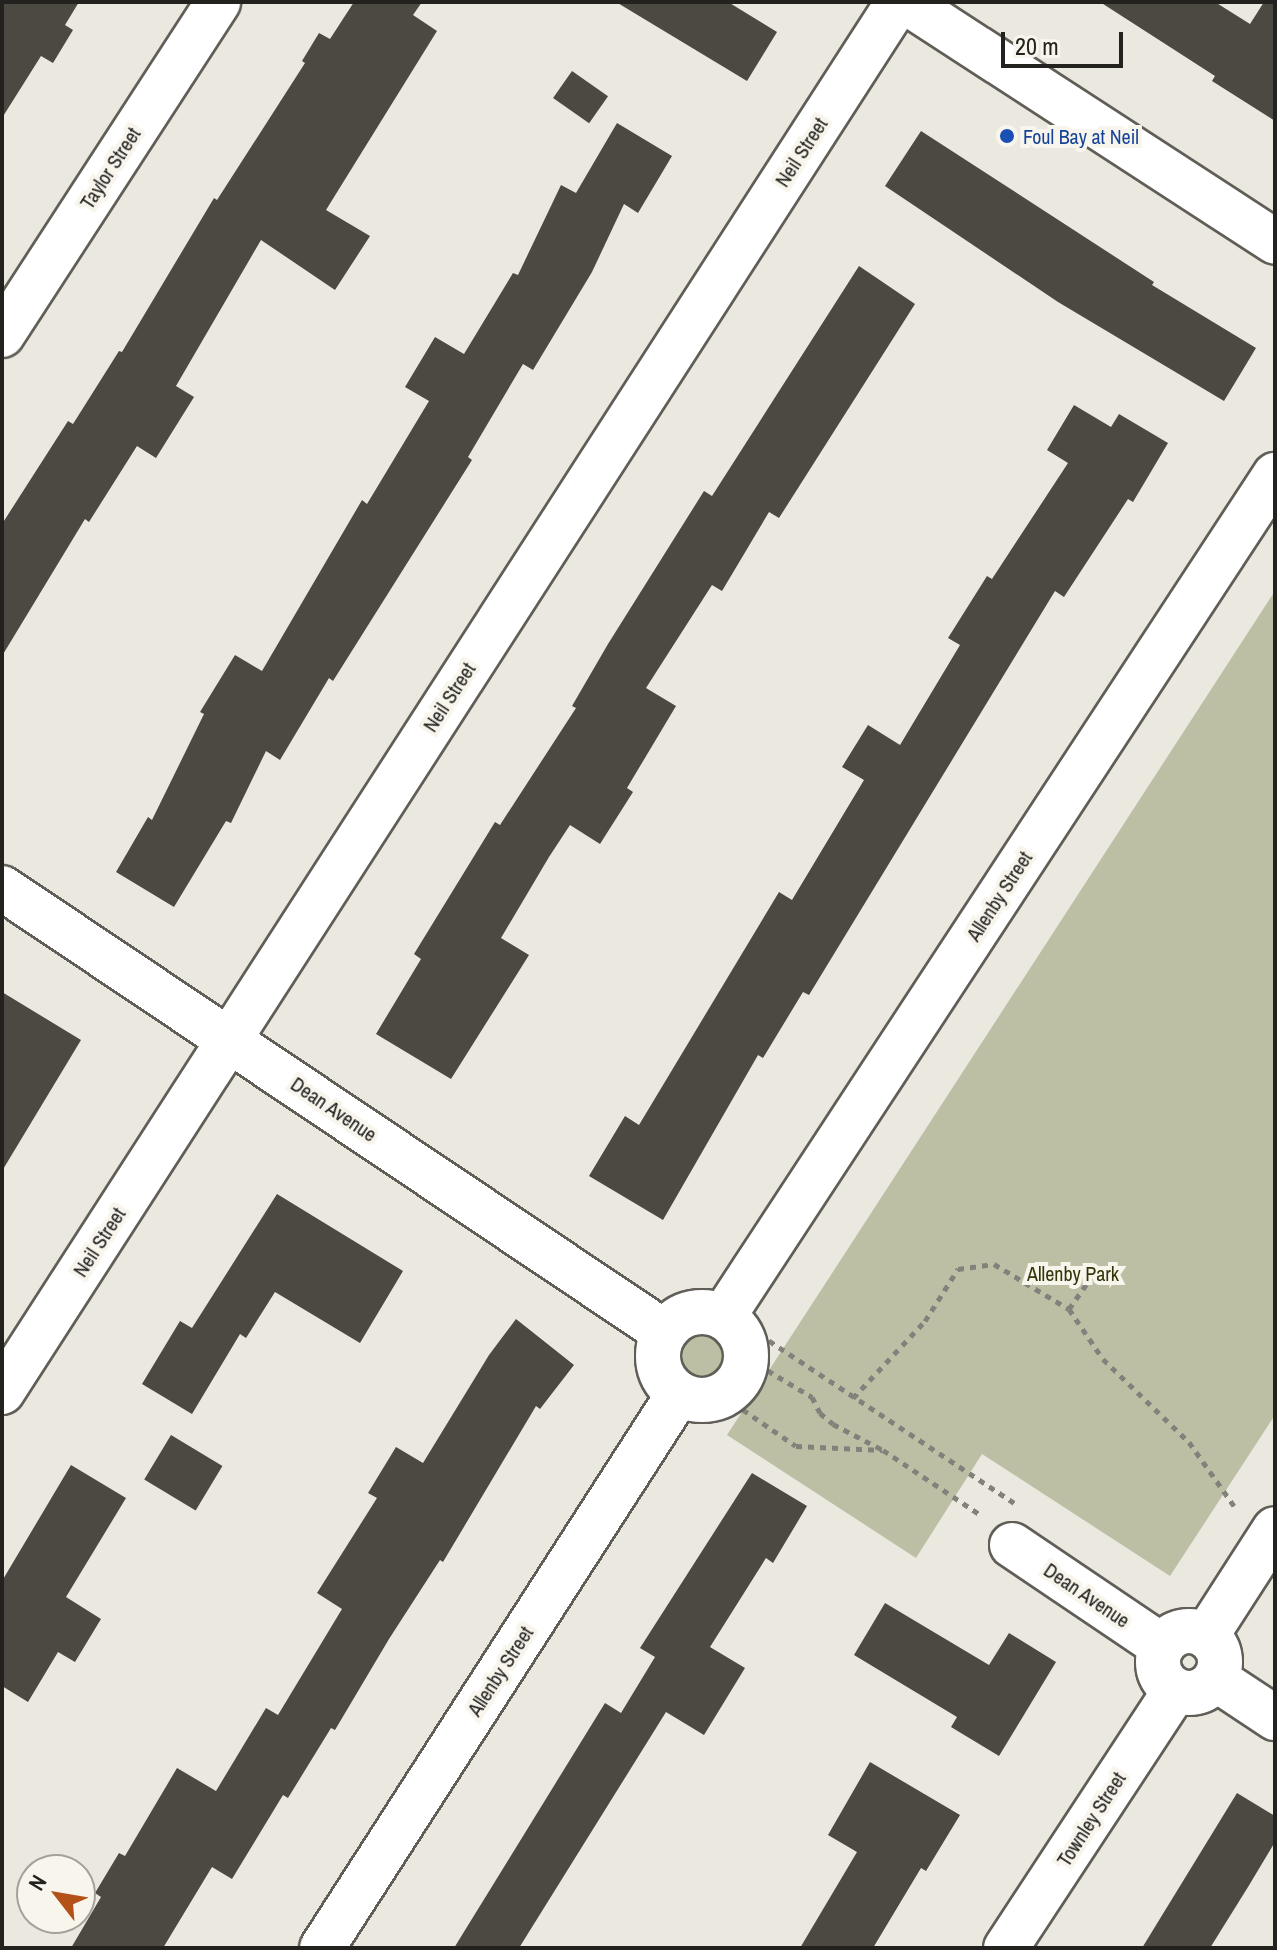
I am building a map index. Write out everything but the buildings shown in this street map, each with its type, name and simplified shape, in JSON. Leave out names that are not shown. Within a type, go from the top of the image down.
[{"type":"street","name":"Taylor Street","points":[[2,335],[218,2]]},
{"type":"street","name":"Neil Street","points":[[2,1392],[898,2]]},
{"type":"street","points":[[906,2],[1275,242]]},
{"type":"street","name":"Allenby Street","points":[[727,1311],[1275,475]]},
{"type":"street","name":"Dean Avenue","points":[[2,888],[664,1332]]},
{"type":"street","points":[[727,1311],[741,1334],[747,1358],[739,1381],[723,1396],[700,1401],[678,1395],[662,1378],[657,1355],[664,1332],[680,1317],[727,1311]]},
{"type":"street","name":"Allenby Street","points":[[322,1948],[678,1395]]},
{"type":"street","points":[[1206,1636],[1269,1539]]},
{"type":"street","name":"Dean Avenue","points":[[1012,1545],[1162,1646]]},
{"type":"street","points":[[1196,1685],[1220,1655],[1206,1636],[1191,1631],[1175,1635],[1162,1646],[1159,1671],[1275,1718]]},
{"type":"street","name":"Townley Street","points":[[1006,1948],[1196,1685]]},
{"type":"path","points":[[853,1398],[925,1321],[958,1269],[994,1264],[1069,1309],[1103,1359],[1189,1442],[1269,1539]]},
{"type":"path","points":[[1069,1309],[1091,1277]]},
{"type":"path","points":[[727,1311],[768,1343],[1026,1510],[1012,1545],[975,1509],[883,1450],[833,1424],[820,1413],[812,1397],[747,1358]]},
{"type":"path","points":[[723,1396],[796,1446],[883,1450]]},
{"type":"green space","name":"Allenby Park","points":[[1275,591],[1275,1415],[1170,1576],[982,1454],[916,1558],[727,1435]]},
{"type":"green space","points":[[695,1328],[714,1333],[725,1350],[725,1372],[707,1383],[688,1376],[676,1359],[678,1338]]},
{"type":"place","name":"Foul Bay at Neil","points":[[1007,136]]}]
